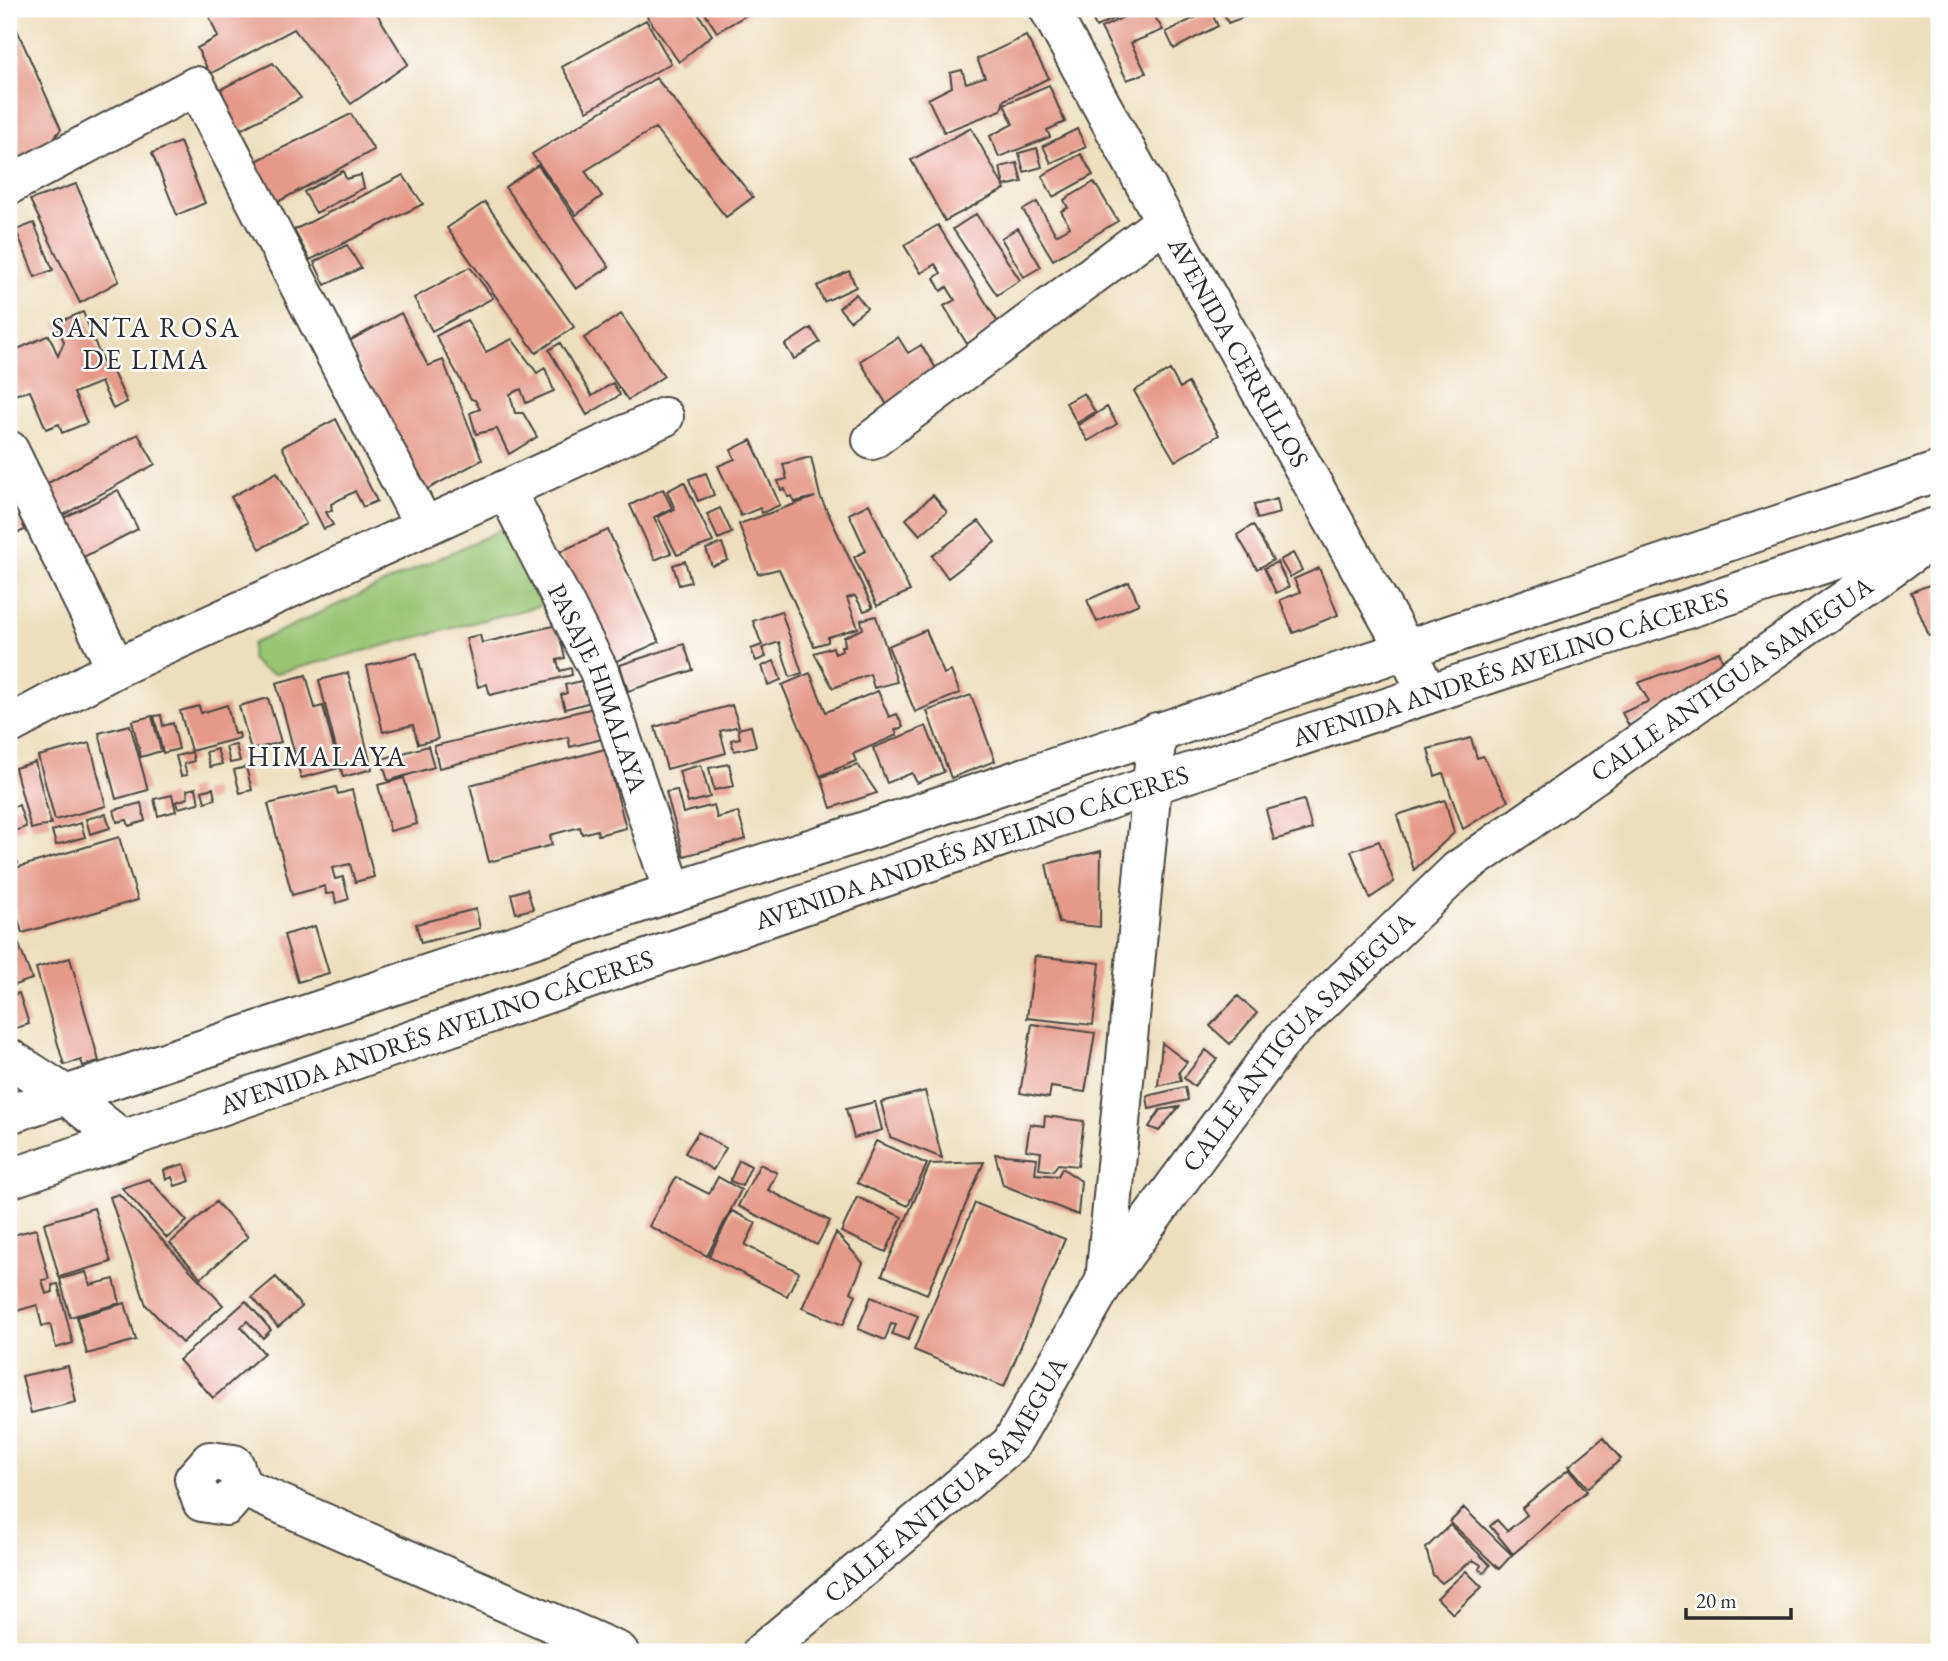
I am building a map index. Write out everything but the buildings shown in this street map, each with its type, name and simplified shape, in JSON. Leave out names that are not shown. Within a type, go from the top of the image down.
[{"type":"main road","name":"AVENIDA CERRILLOS","points":[[1049,9],[1428,694]]},
{"type":"main road","points":[[9,185],[196,86],[424,526]]},
{"type":"main road","points":[[872,440],[1165,221]]},
{"type":"main road","points":[[9,725],[116,667],[664,417]]},
{"type":"main road","points":[[9,450],[116,667]]},
{"type":"main road","name":"AVENIDA ANDRÉS AVELINO CÁCERES","points":[[9,1114],[1939,471]]},
{"type":"main road","name":"PASAJE HIMALAYA","points":[[506,491],[599,671],[673,892]]},
{"type":"main road","name":"AVENIDA ANDRÉS AVELINO CÁCERES","points":[[9,1179],[1152,785],[1939,526]]},
{"type":"main road","name":"CALLE ANTIGUA SAMEGUA","points":[[762,1652],[1011,1444],[1105,1281],[1283,1039],[1458,870],[1939,534]]},
{"type":"main road","points":[[1105,1281],[1157,732]]},
{"type":"main road","points":[[844,838],[862,885]]},
{"type":"main road","points":[[538,937],[557,989]]},
{"type":"main road","points":[[9,1058],[66,1095],[123,1140]]},
{"type":"main road","points":[[242,1487],[619,1652]]},
{"type":"green space","points":[[509,526],[550,603],[274,674],[260,668],[251,659],[252,644]]},
{"type":"district","name":"SANTA ROSA DE LIMA","points":[[146,343]]},
{"type":"district","name":"HIMALAYA","points":[[327,756]]}]
